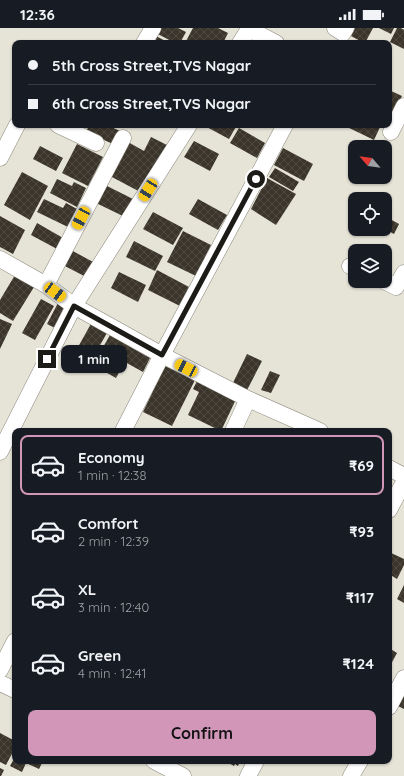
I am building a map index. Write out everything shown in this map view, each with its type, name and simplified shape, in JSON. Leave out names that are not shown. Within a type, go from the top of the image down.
[{"type":"street","points":[[146,40],[153,28]]},
{"type":"street","points":[[335,28],[343,33],[346,28]]},
{"type":"street","points":[[242,40],[249,29],[270,40]]},
{"type":"street","points":[[391,132],[404,106]]},
{"type":"street","points":[[0,158],[15,128]]},
{"type":"street","points":[[64,128],[96,143]]},
{"type":"street","points":[[12,428],[74,306],[186,128]]},
{"type":"street","points":[[125,428],[283,128]]},
{"type":"street","points":[[46,285],[123,138]]},
{"type":"street","points":[[0,259],[46,285],[74,306],[162,355],[248,399],[313,428]]},
{"type":"street","points":[[392,285],[396,287],[404,272]]},
{"type":"street","points":[[234,428],[248,399]]},
{"type":"street","points":[[0,452],[12,428]]},
{"type":"street","points":[[392,470],[404,476]]},
{"type":"street","points":[[392,504],[404,482]]},
{"type":"street","points":[[0,670],[12,647]]},
{"type":"street","points":[[392,701],[404,678]]},
{"type":"street","points":[[0,683],[12,689]]},
{"type":"street","points":[[161,764],[183,776]]},
{"type":"street","points":[[248,776],[254,764]]},
{"type":"street","points":[[351,776],[358,764]]},
{"type":"building","points":[[158,28],[178,28],[186,32],[182,40],[169,40],[156,33]]},
{"type":"building","points":[[193,28],[218,28],[228,33],[224,40],[187,40]]},
{"type":"building","points":[[355,28],[373,28],[367,40],[358,40],[351,36]]},
{"type":"building","points":[[379,28],[394,28],[391,34]]},
{"type":"building","points":[[397,28],[404,30],[404,49],[392,43],[391,40]]},
{"type":"building","points":[[156,36],[163,40],[154,40]]},
{"type":"building","points":[[392,91],[402,96],[392,115]]},
{"type":"building","points":[[88,128],[114,128],[120,131],[113,144],[86,132]]},
{"type":"building","points":[[209,128],[235,128],[229,139]]},
{"type":"building","points":[[239,128],[265,143],[257,158],[230,143]]},
{"type":"building","points":[[349,128],[380,128],[374,140]]},
{"type":"building","points":[[151,137],[169,146],[144,194],[110,176],[128,142],[144,151]]},
{"type":"building","points":[[194,141],[219,154],[210,171],[184,157]]},
{"type":"building","points":[[77,144],[103,157],[88,186],[62,173]]},
{"type":"building","points":[[40,146],[63,158],[56,171],[33,159]]},
{"type":"building","points":[[283,148],[313,164],[304,181],[274,165]]},
{"type":"building","points":[[275,168],[299,182],[293,191],[269,177]]},
{"type":"building","points":[[22,172],[48,186],[30,220],[4,205]]},
{"type":"building","points":[[267,178],[296,194],[276,225],[251,209]]},
{"type":"building","points":[[57,179],[72,186],[74,182],[86,188],[77,207],[50,193]]},
{"type":"building","points":[[103,184],[135,200],[127,218],[94,202]]},
{"type":"building","points":[[44,199],[63,208],[66,203],[77,209],[68,227],[37,212]]},
{"type":"building","points":[[198,199],[227,215],[218,230],[189,214]]},
{"type":"building","points":[[153,212],[183,228],[173,245],[143,229]]},
{"type":"building","points":[[0,216],[25,230],[13,254],[0,247]]},
{"type":"building","points":[[392,220],[399,224],[394,234],[392,233]]},
{"type":"building","points":[[37,223],[63,238],[57,249],[31,235]]},
{"type":"building","points":[[183,231],[211,245],[196,276],[167,262]]},
{"type":"building","points":[[134,241],[163,256],[155,271],[126,257]]},
{"type":"building","points":[[69,249],[95,263],[88,278],[61,264]]},
{"type":"building","points":[[157,270],[189,287],[180,306],[148,290]]},
{"type":"building","points":[[119,272],[146,285],[138,302],[111,288]]},
{"type":"building","points":[[15,275],[34,287],[13,321],[0,313],[0,300]]},
{"type":"building","points":[[41,299],[54,306],[35,340],[22,333]]},
{"type":"building","points":[[59,301],[69,306],[57,329],[47,324]]},
{"type":"building","points":[[0,319],[12,324],[0,349]]},
{"type":"building","points":[[92,322],[108,331],[89,365],[73,356]]},
{"type":"building","points":[[110,335],[150,358],[143,372],[125,362],[116,378],[93,365]]},
{"type":"building","points":[[247,354],[262,361],[245,394],[231,387]]},
{"type":"building","points":[[165,366],[195,380],[172,426],[143,412]]},
{"type":"building","points":[[270,371],[280,375],[271,393],[261,390]]},
{"type":"building","points":[[199,377],[238,395],[222,428],[215,428],[188,415],[199,392],[193,389]]},
{"type":"building","points":[[392,553],[404,559],[404,565],[397,579],[392,576]]},
{"type":"building","points":[[404,585],[404,603],[397,599]]},
{"type":"building","points":[[392,650],[397,653],[392,662]]},
{"type":"building","points":[[404,696],[404,709],[398,706]]},
{"type":"building","points":[[0,733],[12,739],[12,754],[6,765],[0,762]]},
{"type":"building","points":[[12,762],[12,764],[26,764],[22,772],[10,766]]},
{"type":"building","points":[[28,764],[42,764],[39,769]]},
{"type":"building","points":[[0,768],[4,770],[1,776],[0,776]]},
{"type":"route","points":[[47,359],[74,306],[162,355],[256,179]]}]
